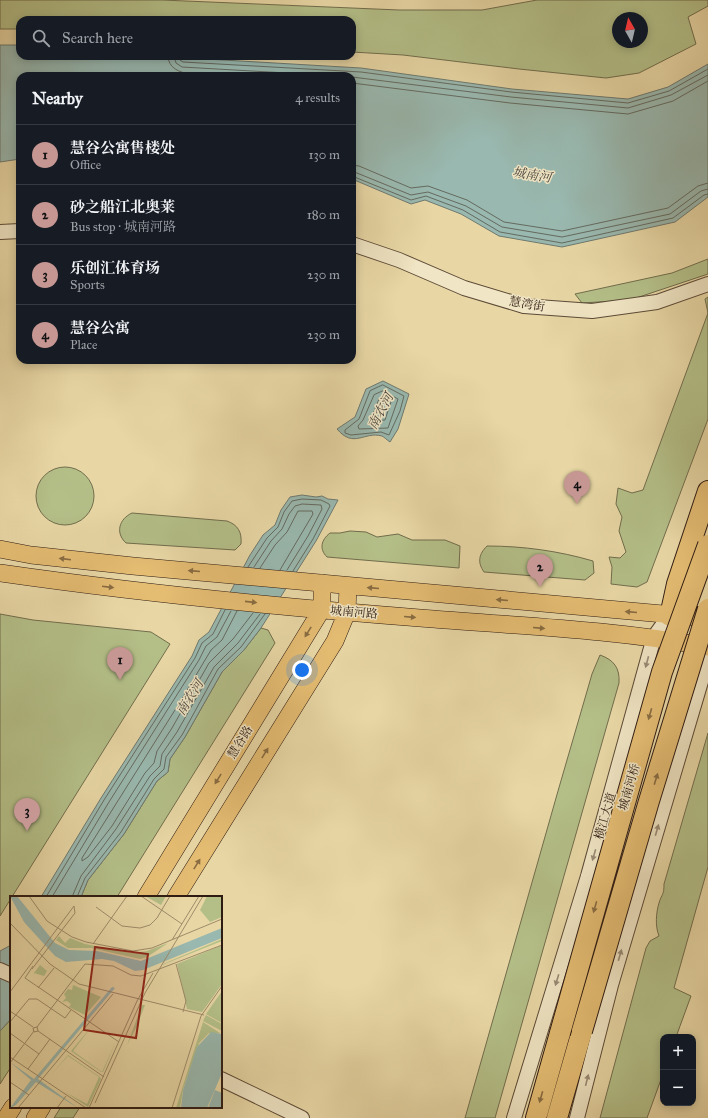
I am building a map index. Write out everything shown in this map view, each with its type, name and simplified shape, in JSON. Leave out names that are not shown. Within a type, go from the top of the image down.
[{"type":"highway","points":[[670,616],[677,584],[698,546],[708,491]]},
{"type":"highway","name":"城南河桥","points":[[536,1118],[698,546]]},
{"type":"highway","name":"城南河桥","points":[[557,1118],[649,801],[708,609]]},
{"type":"main road","points":[[0,549],[80,561],[670,616],[708,618]]},
{"type":"main road","name":"城南河路","points":[[0,573],[118,589],[347,612],[654,637],[708,647]]},
{"type":"main road","points":[[322,583],[322,609]]},
{"type":"main road","points":[[177,896],[335,641],[347,612],[348,586]]},
{"type":"main road","name":"慧谷路","points":[[147,896],[322,609]]},
{"type":"main road","points":[[6,1118],[12,1108]]},
{"type":"main road","points":[[35,1118],[41,1108]]},
{"type":"street","points":[[0,232],[16,231]]},
{"type":"street","name":"慧湾街","points":[[356,245],[399,260],[464,288],[524,306],[592,312],[657,302],[708,284]]},
{"type":"street","name":"横江大道","points":[[514,1118],[588,876],[654,637],[670,616],[685,585],[708,519]]},
{"type":"street","points":[[577,1118],[611,984],[708,658]]},
{"type":"street","points":[[0,970],[10,975]]},
{"type":"street","points":[[222,1079],[302,1118]]},
{"type":"green space","points":[[0,0],[162,0],[399,10],[482,10],[537,0],[708,0],[708,6],[688,17],[696,44],[639,73],[606,78],[403,55],[356,52],[356,16],[16,16],[16,29],[0,29]]},
{"type":"green space","points":[[708,259],[708,274],[630,300],[582,303],[575,294],[672,273]]},
{"type":"green space","points":[[708,297],[708,313],[705,299]]},
{"type":"green space","points":[[708,313],[708,419],[647,582],[637,587],[611,584],[612,567],[609,557],[620,558],[626,552],[619,531],[622,517],[616,504],[618,488],[632,493],[643,490]]},
{"type":"green space","points":[[59,467],[71,467],[86,475],[94,490],[94,502],[86,517],[71,525],[59,525],[44,517],[36,502],[36,490],[44,475]]},
{"type":"green space","points":[[132,513],[227,521],[237,527],[241,536],[241,544],[235,550],[126,543],[120,535],[120,526],[121,522]]},
{"type":"green space","points":[[350,531],[366,532],[377,537],[398,534],[412,540],[445,540],[460,546],[459,568],[327,557],[324,554],[322,545],[330,533]]},
{"type":"green space","points":[[487,546],[541,550],[580,557],[593,561],[594,573],[585,580],[484,572],[480,565],[480,558],[482,552]]},
{"type":"green space","points":[[0,614],[33,620],[151,632],[170,644],[12,896],[10,896],[10,900],[0,916]]},
{"type":"green space","points":[[261,628],[268,630],[275,643],[118,896],[81,896],[88,880],[124,834],[157,781],[168,772],[170,759],[185,737],[222,672],[244,650]]},
{"type":"green space","points":[[600,655],[609,659],[615,665],[619,683],[495,1118],[465,1118],[592,674]]},
{"type":"green space","points":[[708,733],[708,867],[674,988],[691,996],[677,1034],[660,1034],[660,1082],[647,1118],[600,1118],[646,948],[650,941],[659,936],[656,924],[658,907],[663,893],[664,884]]},
{"type":"green space","points":[[10,1020],[10,1069],[0,1084],[0,1031]]},
{"type":"green space","points":[[60,1108],[79,1108],[73,1118],[54,1118]]},
{"type":"water","name":"城南河","points":[[0,45],[16,45],[16,60],[223,60],[361,68],[512,89],[628,99],[668,87],[708,64],[708,197],[675,222],[562,247],[499,236],[461,214],[425,200],[411,204],[356,181],[356,72],[16,72],[16,160],[0,162]]},
{"type":"water","name":"南农河","points":[[383,381],[409,394],[398,429],[390,442],[382,436],[376,435],[354,439],[343,435],[337,429],[355,417],[366,389]]},
{"type":"water","name":"南农河","points":[[302,495],[316,497],[322,496],[328,499],[338,500],[316,541],[261,628],[244,650],[222,672],[185,737],[170,759],[168,772],[157,781],[124,834],[88,880],[81,896],[42,896],[101,798],[192,656],[199,640],[209,632],[250,555],[263,535],[275,525],[281,510],[290,497]]},
{"type":"water","points":[[10,946],[10,1020],[0,1031],[0,951]]},
{"type":"place","name":"慧谷公寓","points":[[577,504]]},
{"type":"place","name":"砂之船江北奥莱","points":[[540,587]]},
{"type":"place","name":"慧谷公寓售楼处","points":[[120,680]]},
{"type":"place","name":"乐创汇体育场","points":[[27,831]]}]
